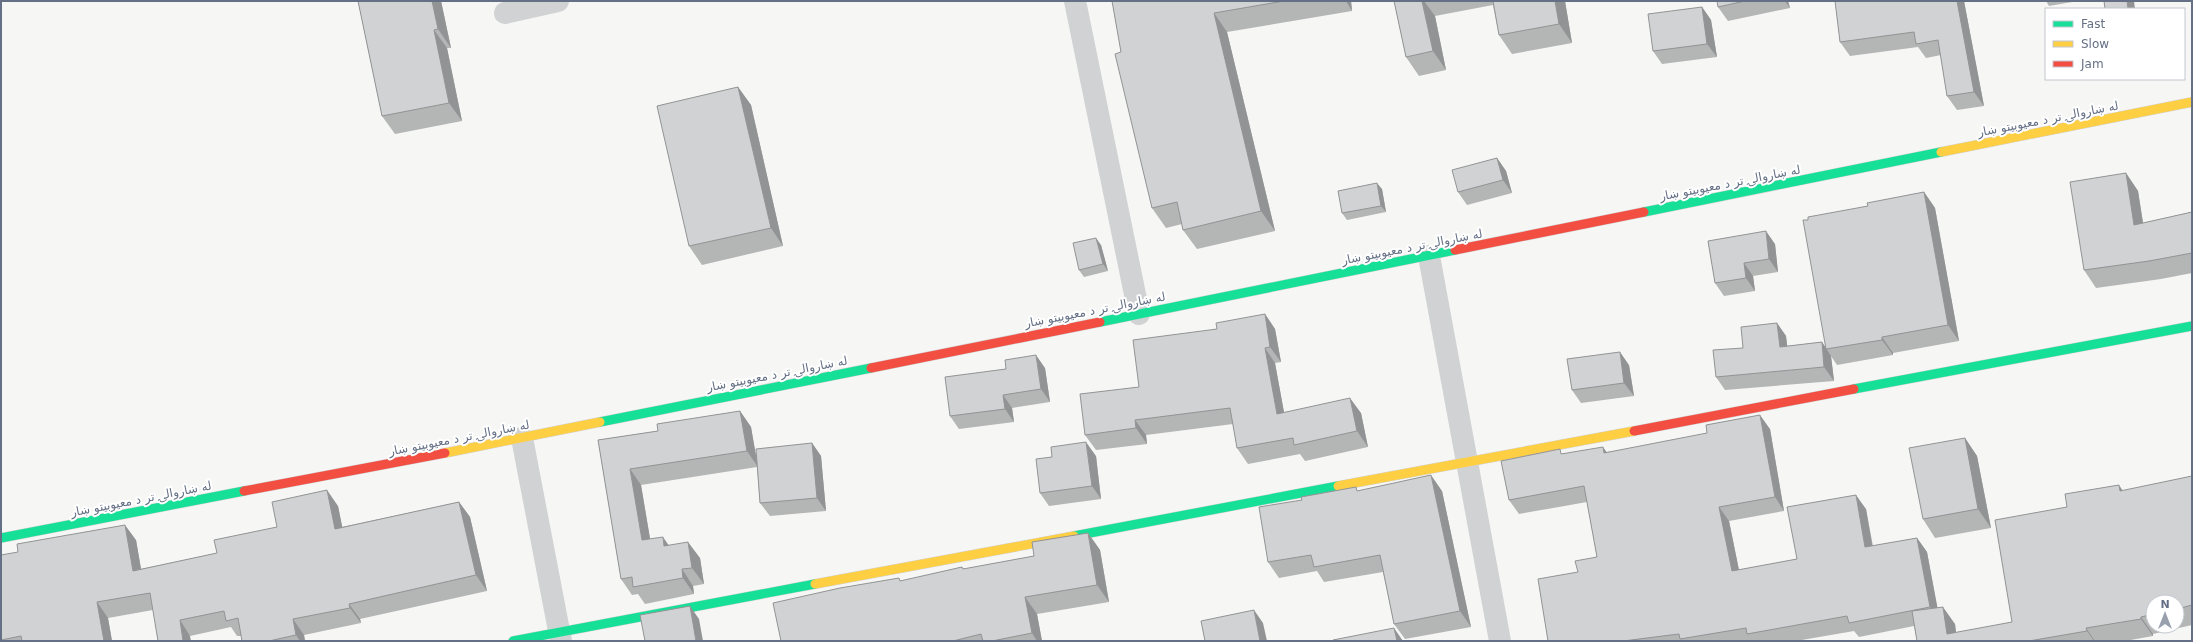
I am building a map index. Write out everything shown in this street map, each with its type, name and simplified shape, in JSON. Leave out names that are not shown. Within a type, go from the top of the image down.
[{"type":"street","points":[[505,12],[558,1]]},
{"type":"street","points":[[1075,1],[1139,314]]},
{"type":"street","name":"له ښاروالۍ تر د معیوبیتو ښار","points":[[1,538],[522,438],[2192,102]]},
{"type":"street","points":[[1428,256],[1500,641]]},
{"type":"street","points":[[513,641],[560,637],[1467,462],[2192,326]]},
{"type":"street","points":[[522,438],[560,637]]},
{"type":"building","points":[[358,1],[432,1],[438,29],[434,30],[449,103],[382,116]]},
{"type":"building","points":[[1112,1],[1284,1],[1214,13],[1261,211],[1183,230],[1177,202],[1152,208],[1115,54],[1121,52]]},
{"type":"building","points":[[1394,1],[1422,1],[1433,51],[1406,57]]},
{"type":"building","points":[[1493,1],[1555,1],[1559,24],[1499,35]]},
{"type":"building","points":[[1717,1],[1745,1],[1718,7]]},
{"type":"building","points":[[1835,1],[1957,1],[1974,92],[1947,96],[1938,40],[1916,44],[1914,32],[1840,42]]},
{"type":"building","points":[[2104,1],[2127,1],[2128,8],[2105,8]]},
{"type":"building","points":[[1702,7],[1707,44],[1653,51],[1648,14]]},
{"type":"building","points":[[738,87],[771,228],[689,246],[657,106]]},
{"type":"building","points":[[1497,158],[1503,180],[1458,192],[1452,170]]},
{"type":"building","points":[[2126,173],[2134,225],[2192,212],[2192,253],[2149,261],[2084,270],[2070,182]]},
{"type":"building","points":[[1377,183],[1381,206],[1342,213],[1338,191]]},
{"type":"building","points":[[1924,192],[1948,325],[1882,337],[1882,340],[1826,349],[1803,220],[1808,220],[1808,217],[1868,206],[1867,203]]},
{"type":"building","points":[[1766,231],[1769,259],[1744,263],[1746,278],[1715,283],[1708,241]]},
{"type":"building","points":[[1096,238],[1103,264],[1079,270],[1073,243]]},
{"type":"building","points":[[1265,314],[1270,347],[1265,348],[1277,414],[1350,398],[1357,431],[1294,445],[1293,438],[1237,448],[1230,408],[1135,420],[1136,428],[1085,435],[1080,394],[1139,387],[1133,340],[1217,329],[1216,323]]},
{"type":"building","points":[[1777,323],[1780,347],[1822,342],[1824,367],[1716,377],[1713,350],[1743,348],[1741,327]]},
{"type":"building","points":[[1620,352],[1624,383],[1572,390],[1567,359]]},
{"type":"building","points":[[1036,355],[1041,389],[1003,395],[1005,409],[950,416],[945,377],[1006,369],[1005,360]]},
{"type":"building","points":[[740,411],[747,451],[630,469],[642,540],[663,537],[664,546],[688,542],[692,568],[682,569],[683,578],[633,587],[632,577],[621,579],[598,440],[658,431],[657,424]]},
{"type":"building","points":[[1760,415],[1775,497],[1719,507],[1732,571],[1797,559],[1787,507],[1856,495],[1865,547],[1917,538],[1930,607],[1849,623],[1847,616],[1747,634],[1746,628],[1680,639],[1679,634],[1623,641],[1548,641],[1538,579],[1578,572],[1575,561],[1597,557],[1584,486],[1509,500],[1501,461],[1560,449],[1561,454],[1603,447],[1604,453],[1707,433],[1706,425]]},
{"type":"building","points":[[1965,438],[1978,509],[1923,519],[1909,448]]},
{"type":"building","points":[[1086,442],[1092,486],[1040,493],[1036,459],[1052,457],[1051,447]]},
{"type":"building","points":[[812,443],[817,498],[760,503],[756,449]]},
{"type":"building","points":[[1431,475],[1460,611],[1394,624],[1380,555],[1314,567],[1311,555],[1268,562],[1259,507],[1302,500],[1301,497],[1356,487],[1357,491]]},
{"type":"building","points":[[2192,476],[2192,605],[2185,607],[2185,594],[2145,594],[2145,616],[2141,617],[2141,619],[2086,628],[2087,631],[2029,641],[1917,641],[1912,611],[1943,607],[1947,634],[2012,622],[1995,520],[2067,507],[2065,494],[2119,485],[2120,491]]},
{"type":"building","points":[[327,490],[335,529],[459,502],[476,575],[349,604],[350,608],[293,619],[296,635],[269,641],[242,641],[238,618],[226,621],[224,611],[180,620],[183,641],[158,641],[150,593],[97,602],[104,641],[22,641],[21,636],[1,640],[1,555],[18,552],[17,544],[125,525],[133,571],[217,553],[214,540],[277,527],[272,502]]},
{"type":"building","points":[[1088,533],[1097,585],[1025,597],[1032,633],[992,641],[983,641],[981,634],[953,641],[781,641],[773,603],[840,588],[899,578],[900,581],[962,567],[963,569],[1034,556],[1032,542]]},
{"type":"building","points":[[690,606],[696,641],[645,641],[640,615]]},
{"type":"building","points":[[1254,610],[1260,641],[1205,641],[1201,621]]},
{"type":"building","points":[[1394,628],[1397,641],[1333,641],[1333,640]]},
{"type":"traffic: fast","points":[[1644,212],[1941,152]]},
{"type":"traffic: fast","points":[[1100,322],[1455,250]]},
{"type":"traffic: fast","points":[[1854,389],[2192,326]]},
{"type":"traffic: fast","points":[[600,422],[871,368]]},
{"type":"traffic: fast","points":[[1074,536],[1338,486]]},
{"type":"traffic: fast","points":[[1,538],[244,491]]},
{"type":"traffic: fast","points":[[513,641],[815,584]]},
{"type":"traffic: slow","points":[[1941,152],[2192,102]]},
{"type":"traffic: slow","points":[[445,453],[600,422]]},
{"type":"traffic: slow","points":[[1338,486],[1634,431]]},
{"type":"traffic: slow","points":[[815,584],[1074,536]]},
{"type":"traffic: jam","points":[[1455,250],[1644,212]]},
{"type":"traffic: jam","points":[[871,368],[1100,322]]},
{"type":"traffic: jam","points":[[1634,431],[1854,389]]},
{"type":"traffic: jam","points":[[244,491],[445,453]]}]
